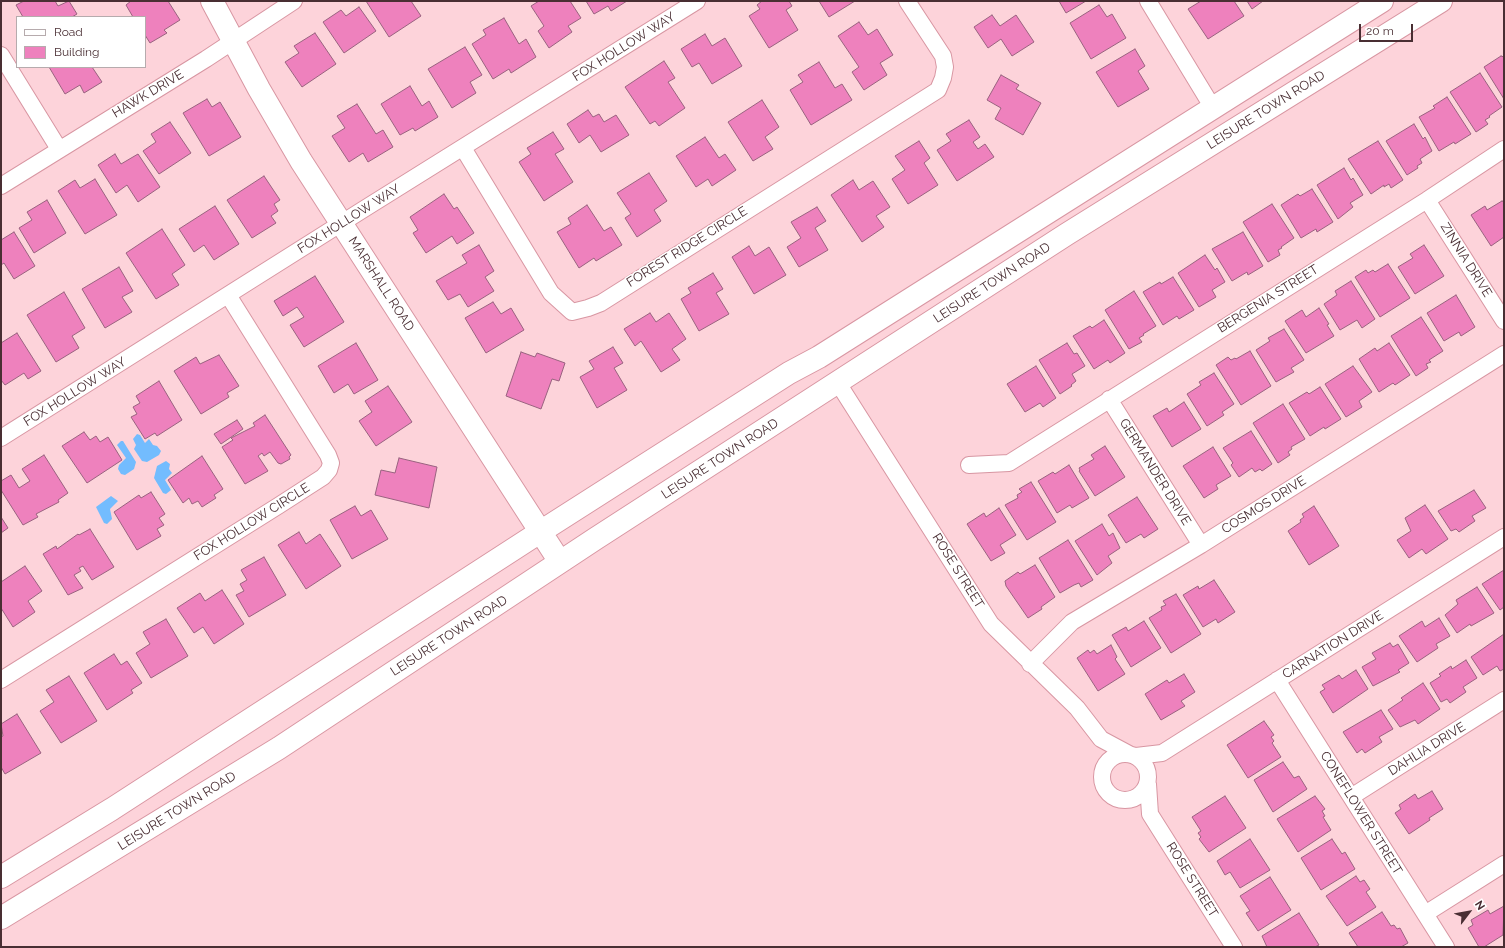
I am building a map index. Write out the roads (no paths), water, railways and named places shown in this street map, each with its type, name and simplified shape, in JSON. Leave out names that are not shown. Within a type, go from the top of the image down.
[{"type":"main road","name":"MARSHALL ROAD","points":[[212,1],[232,42],[297,154],[560,562]]},
{"type":"main road","points":[[1,877],[112,809],[540,532],[1382,1]]},
{"type":"main road","name":"LEISURE TOWN ROAD","points":[[1,918],[279,748],[560,562],[1067,234],[1441,1]]},
{"type":"main road","points":[[1067,234],[1188,146],[1203,130],[1213,108]]},
{"type":"street","name":"HAWK DRIVE","points":[[1,186],[206,59],[294,1]]},
{"type":"street","name":"FOX HOLLOW WAY","points":[[1,438],[697,1]]},
{"type":"street","name":"FOREST RIDGE CIRCLE","points":[[463,148],[551,292],[572,312],[601,303],[938,90],[946,67],[943,56],[907,1]]},
{"type":"street","points":[[1148,1],[1213,108]]},
{"type":"street","points":[[1,55],[59,149]]},
{"type":"street","name":"BERGENIA STREET","points":[[969,465],[1009,463],[1427,200],[1504,149]]},
{"type":"street","name":"ZINNIA DRIVE","points":[[1427,200],[1504,321]]},
{"type":"street","name":"FOX HOLLOW CIRCLE","points":[[1,680],[284,502],[323,476],[329,470],[331,463],[328,455],[228,295]]},
{"type":"street","name":"COSMOS DRIVE","points":[[1030,664],[1072,622],[1201,545],[1504,354]]},
{"type":"street","name":"ROSE STREET","points":[[838,383],[991,624],[1030,664],[1077,708],[1102,739],[1132,755]]},
{"type":"street","name":"GERMANDER DRIVE","points":[[1109,399],[1201,545]]},
{"type":"street","name":"CARNATION DRIVE","points":[[1132,755],[1162,753],[1504,537]]},
{"type":"street","name":"CONEFLOWER STREET","points":[[1277,680],[1446,947]]},
{"type":"street","name":"DAHLIA DRIVE","points":[[1351,797],[1504,700]]},
{"type":"street","points":[[1102,739],[1105,766]]},
{"type":"street","name":"CARNATION DRIVE","points":[[1148,780],[1162,753]]},
{"type":"street","points":[[1122,800],[1138,796],[1148,780],[1143,761],[1132,755],[1115,756],[1105,766],[1102,774],[1105,788],[1110,794],[1122,800],[1150,814]]},
{"type":"street","name":"ROSE STREET","points":[[1148,780],[1150,814],[1234,947]]},
{"type":"street","points":[[1425,914],[1504,864]]},
{"type":"water","points":[[137,434],[140,435],[145,443],[149,439],[153,445],[157,446],[161,451],[159,455],[147,462],[142,461],[134,449],[136,445],[133,439]]},
{"type":"water","points":[[123,441],[136,462],[134,469],[125,475],[121,474],[118,469],[119,465],[126,458],[117,445]]},
{"type":"water","points":[[166,461],[170,464],[169,469],[172,473],[165,480],[171,490],[166,494],[163,493],[154,478],[157,466]]},
{"type":"water","points":[[111,496],[118,501],[110,509],[112,519],[107,524],[104,523],[96,507]]}]
